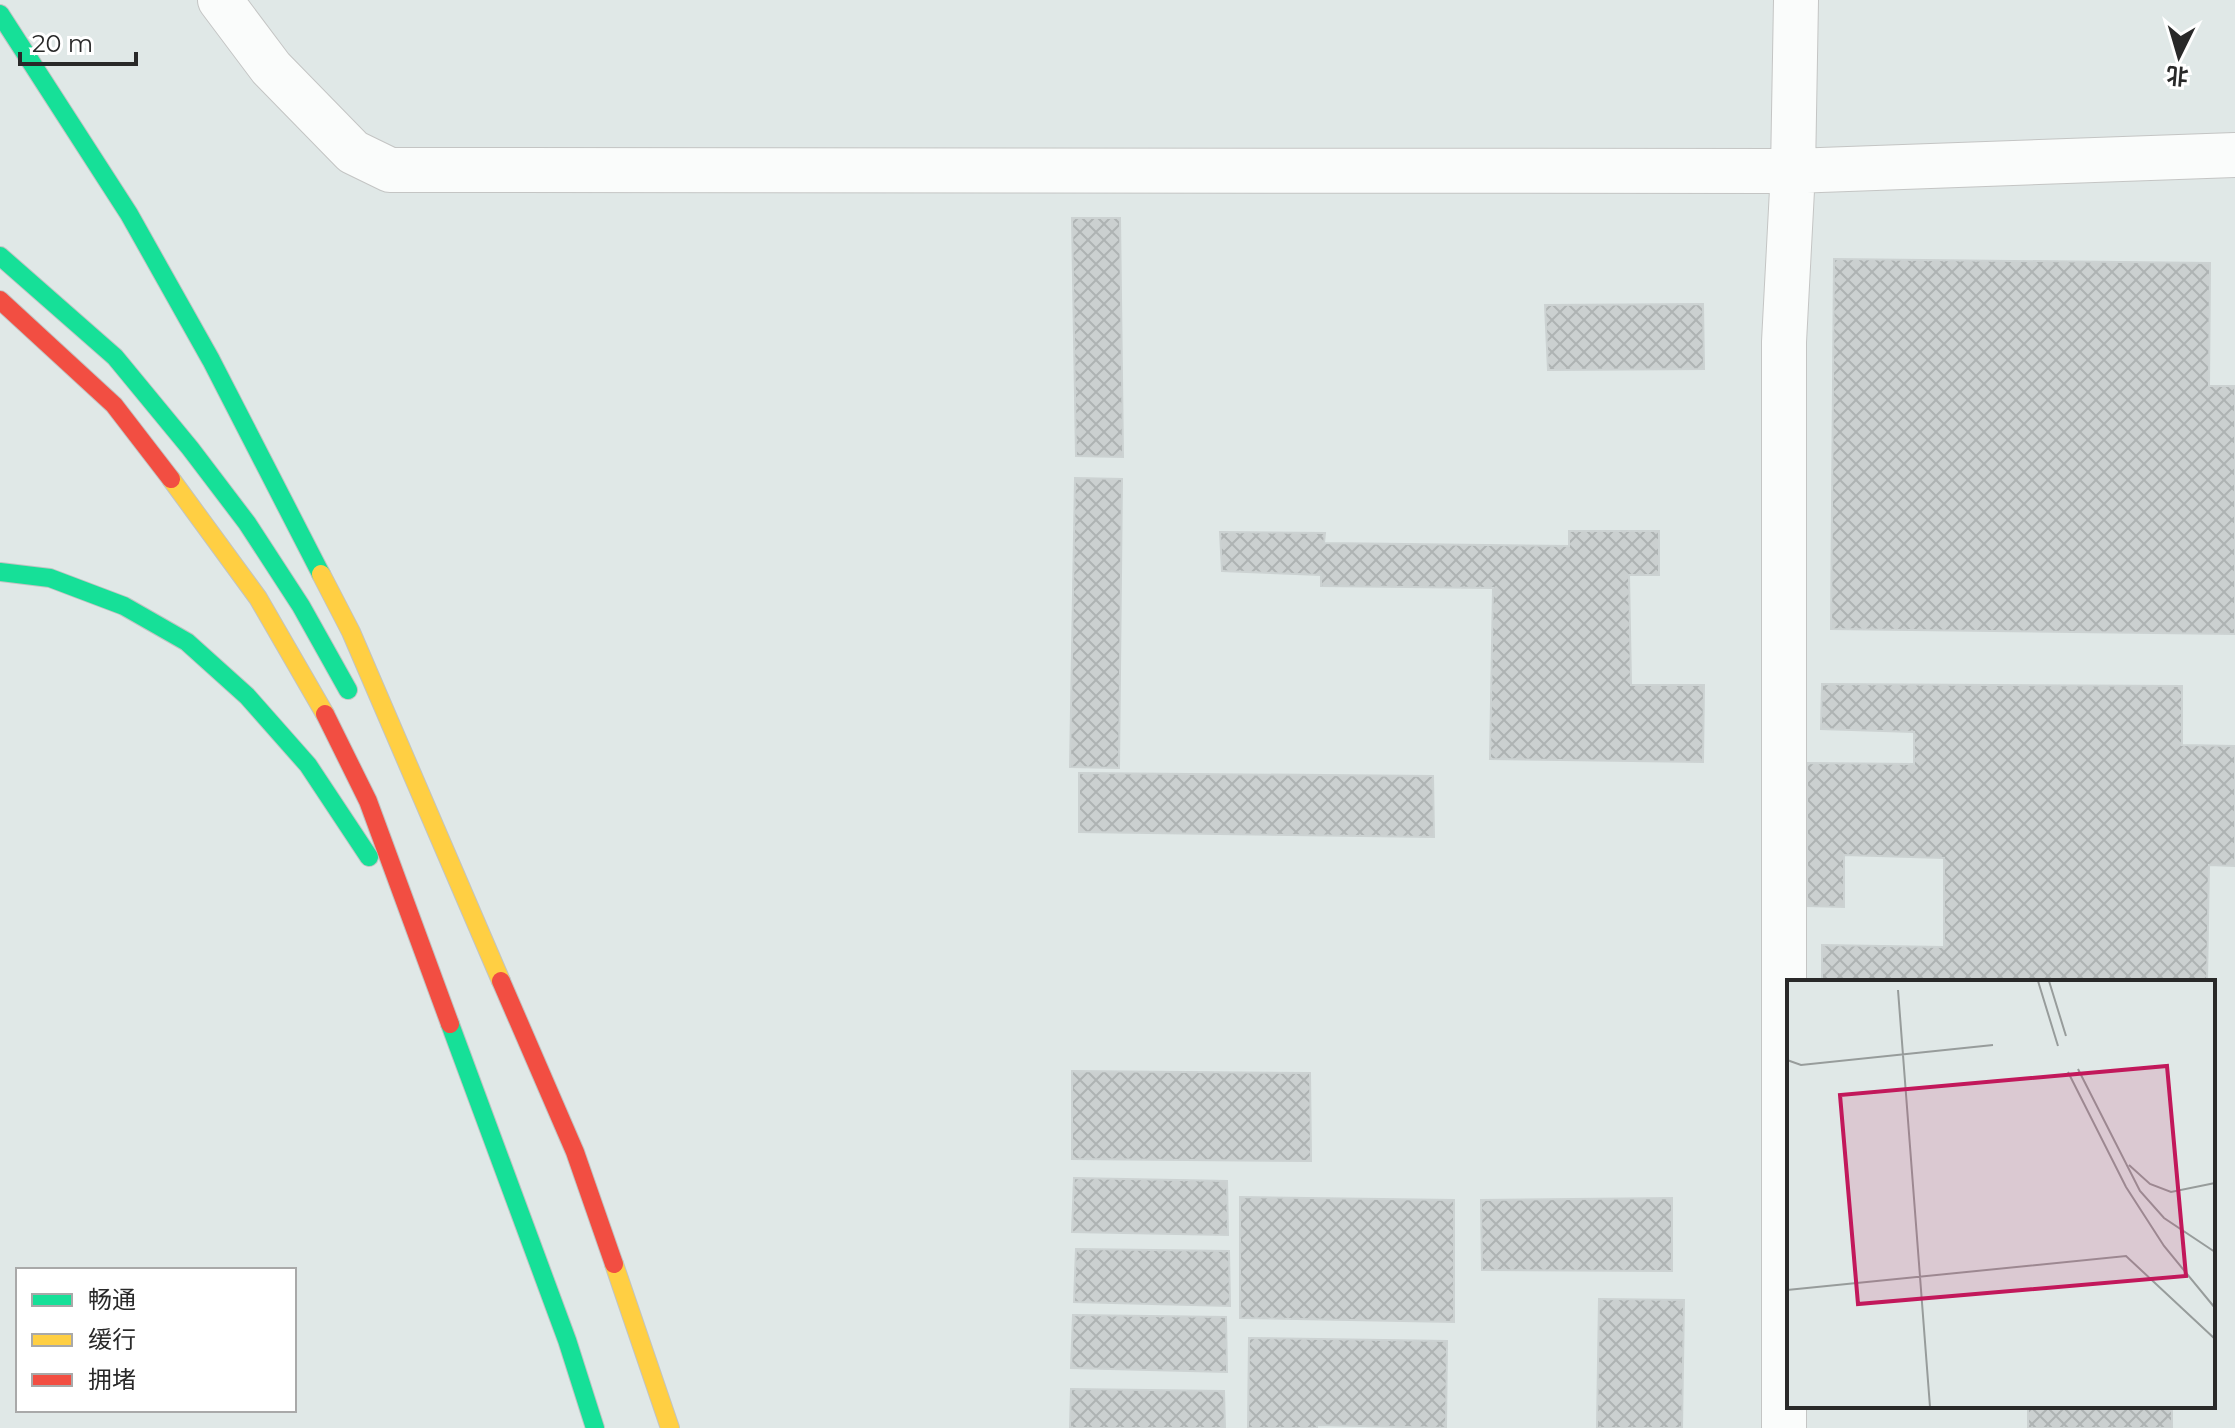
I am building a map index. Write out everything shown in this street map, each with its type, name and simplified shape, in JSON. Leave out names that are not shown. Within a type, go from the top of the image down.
[{"type":"highway","points":[[0,14],[129,214],[211,360],[351,632],[575,1152],[670,1428]]},
{"type":"highway","points":[[0,256],[115,357],[190,448],[247,523],[301,606],[357,704]]},
{"type":"highway","points":[[0,300],[114,405],[188,500],[258,598],[319,703],[368,801],[567,1340],[595,1428]]},
{"type":"highway","points":[[0,572],[50,578],[124,606],[187,642],[247,696],[308,765],[365,849],[426,957]]},
{"type":"highway","points":[[386,757],[466,902]]},
{"type":"street","points":[[220,0],[271,68],[353,152],[390,170],[1793,171],[2235,155]]},
{"type":"street","points":[[1784,1428],[1784,342],[1793,171],[1796,0]]},
{"type":"building","points":[[1072,218],[1120,218],[1123,457],[1076,456]]},
{"type":"building","points":[[1834,259],[2210,263],[2209,386],[2235,386],[2235,634],[1831,629]]},
{"type":"building","points":[[1703,304],[1704,369],[1548,370],[1545,305]]},
{"type":"building","points":[[1075,478],[1122,479],[1119,768],[1070,767]]},
{"type":"building","points":[[1569,531],[1659,531],[1659,575],[1629,575],[1631,685],[1704,685],[1703,762],[1490,759],[1493,588],[1321,586],[1321,575],[1222,571],[1220,532],[1325,533],[1324,543],[1569,546]]},
{"type":"building","points":[[1822,684],[2182,686],[2182,745],[2235,746],[2235,866],[2209,865],[2207,980],[1822,980],[1822,945],[1944,947],[1944,858],[1844,855],[1844,907],[1807,906],[1807,763],[1914,764],[1914,732],[1821,729]]},
{"type":"building","points":[[1079,773],[1433,776],[1434,837],[1079,832]]},
{"type":"building","points":[[1072,1071],[1310,1073],[1311,1161],[1072,1159]]},
{"type":"building","points":[[1074,1178],[1227,1181],[1228,1235],[1072,1232]]},
{"type":"building","points":[[1240,1197],[1454,1200],[1454,1322],[1240,1318]]},
{"type":"building","points":[[1672,1198],[1672,1271],[1482,1270],[1481,1200]]},
{"type":"building","points":[[1076,1249],[1229,1251],[1230,1306],[1074,1302]]},
{"type":"building","points":[[1599,1299],[1684,1300],[1682,1428],[1597,1428]]},
{"type":"building","points":[[1073,1315],[1226,1317],[1227,1372],[1071,1368]]},
{"type":"building","points":[[1249,1338],[1447,1341],[1446,1428],[1317,1425],[1317,1428],[1248,1428]]},
{"type":"building","points":[[1071,1389],[1224,1391],[1225,1428],[1070,1428]]},
{"type":"building","points":[[2028,1408],[2172,1408],[2172,1428],[2028,1428]]},
{"type":"traffic: fast","points":[[0,14],[129,214],[211,360],[321,574]]},
{"type":"traffic: fast","points":[[0,256],[115,357],[190,448],[247,523],[301,606],[348,690]]},
{"type":"traffic: fast","points":[[0,572],[50,578],[124,606],[187,642],[247,696],[308,765],[369,857]]},
{"type":"traffic: fast","points":[[450,1024],[567,1340],[595,1428]]},
{"type":"traffic: slow","points":[[171,479],[258,598],[325,714]]},
{"type":"traffic: slow","points":[[321,574],[351,632],[501,981]]},
{"type":"traffic: slow","points":[[614,1264],[670,1428]]},
{"type":"traffic: jam","points":[[0,300],[114,405],[171,479]]},
{"type":"traffic: jam","points":[[325,714],[368,801],[450,1024]]},
{"type":"traffic: jam","points":[[501,981],[575,1152],[614,1264]]}]
